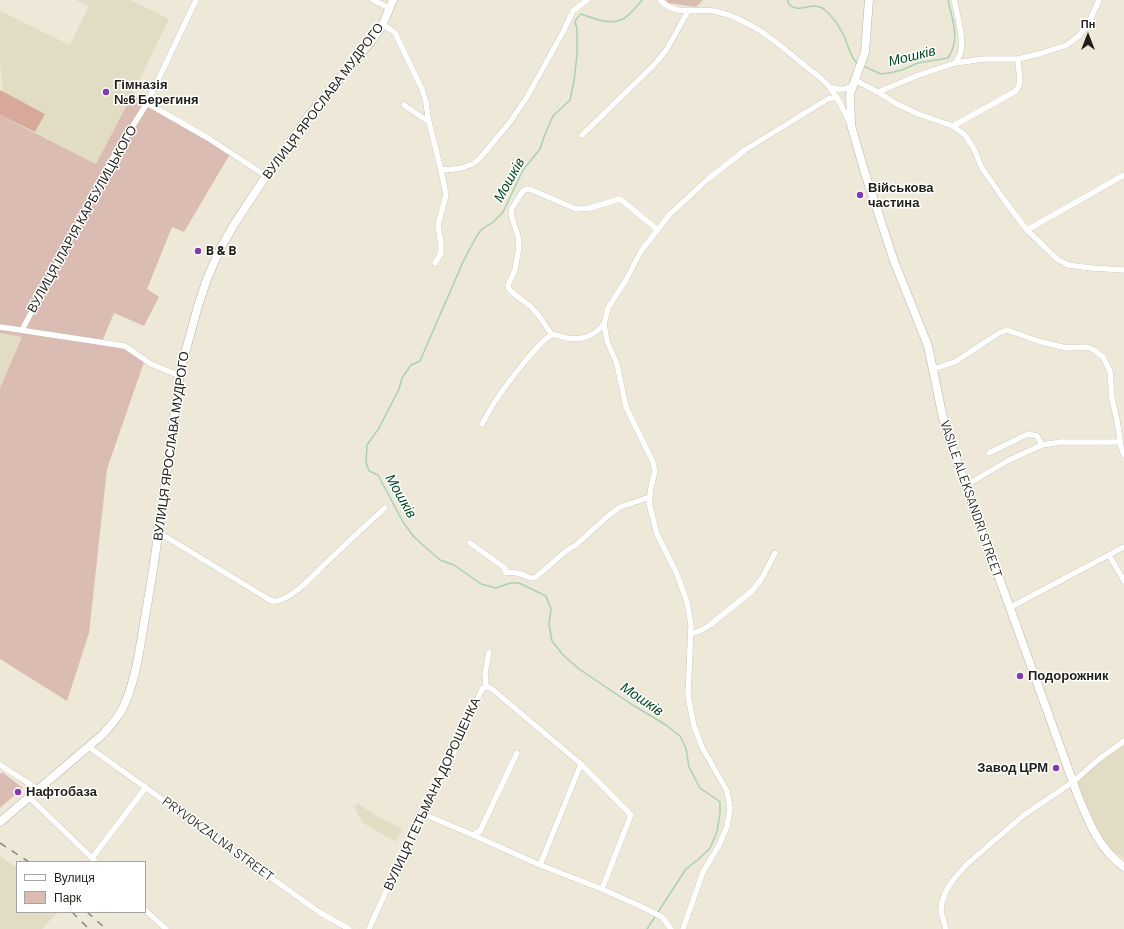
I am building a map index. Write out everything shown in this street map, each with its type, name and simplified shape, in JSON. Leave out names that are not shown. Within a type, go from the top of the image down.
[{"type":"main road","name":"ВУЛИЦЯ ЯРОСЛАВА МУДРОГО","points":[[0,822],[89,747],[116,720],[125,705],[131,687],[152,574],[180,376],[187,341],[207,279],[220,249],[266,176],[310,114],[356,60],[382,26],[393,0]]},
{"type":"main road","name":"VASILE ALEKSANDRI STREET","points":[[869,0],[868,31],[864,58],[853,83],[849,103],[851,125],[873,200],[894,262],[928,346],[943,418],[965,486],[1073,782],[1089,823],[1110,856],[1124,867]]},
{"type":"street","name":"ВУЛИЦЯ ІЛАРІЯ КАРБУЛИЦЬКОГО","points":[[22,330],[113,158],[147,103],[196,0]]},
{"type":"street","points":[[373,0],[389,8]]},
{"type":"street","points":[[441,170],[459,169],[476,163],[510,122],[527,98],[563,32],[573,10],[587,0]]},
{"type":"street","points":[[660,0],[668,8],[674,10],[717,11],[733,16],[769,36],[830,87],[851,125]]},
{"type":"street","points":[[954,0],[961,31],[961,54],[956,63]]},
{"type":"street","points":[[878,92],[919,75],[956,63],[984,59],[1018,59],[1067,45],[1080,36],[1090,20],[1098,0]]},
{"type":"street","points":[[582,135],[654,65],[667,49],[688,11]]},
{"type":"street","points":[[382,26],[386,26],[395,33],[422,89],[426,102],[429,122],[446,195],[438,225],[441,253],[435,263]]},
{"type":"street","points":[[953,126],[1016,91],[1020,83],[1018,59]]},
{"type":"street","points":[[830,87],[840,90],[846,89],[853,83],[878,92],[895,103],[918,114],[953,126],[965,135],[974,149],[982,168],[1005,202],[1027,230],[1057,259],[1068,265],[1124,270]]},
{"type":"street","points":[[482,424],[496,399],[541,343],[552,335],[578,339],[589,337],[598,332],[604,324],[608,308],[642,251],[675,209],[708,179],[745,150],[828,99],[836,97]]},
{"type":"street","points":[[147,103],[208,138],[266,176]]},
{"type":"street","points":[[404,105],[429,122]]},
{"type":"street","points":[[1027,230],[1124,175]]},
{"type":"street","points":[[552,335],[539,316],[530,306],[509,289],[508,285],[516,264],[519,247],[518,236],[511,214],[512,208],[523,191],[527,189],[532,190],[576,209],[590,208],[620,199],[658,230]]},
{"type":"street","points":[[604,324],[607,340],[617,364],[626,407],[653,462],[655,471],[649,503],[657,534],[677,574],[687,602],[691,625],[688,696],[694,726],[702,747],[726,791],[730,808],[726,827],[718,847],[703,872],[683,929]]},
{"type":"street","points":[[0,327],[126,346],[151,364],[180,376]]},
{"type":"street","points":[[933,369],[955,362],[1006,330],[1038,341],[1066,348],[1087,347],[1094,350],[1102,357],[1110,371],[1112,399],[1124,455]]},
{"type":"street","points":[[989,453],[1028,434],[1038,436],[1042,445]]},
{"type":"street","points":[[965,486],[1008,461],[1042,445],[1061,442],[1120,442]]},
{"type":"street","points":[[470,543],[505,568],[505,572],[521,574],[532,579],[566,551],[576,545],[608,516],[620,508],[650,497]]},
{"type":"street","points":[[158,532],[270,600],[276,601],[299,588],[309,580],[385,508]]},
{"type":"street","points":[[1009,608],[1124,547]]},
{"type":"street","points":[[691,634],[710,625],[752,591],[762,578],[775,553]]},
{"type":"street","points":[[1109,555],[1124,581]]},
{"type":"street","points":[[486,686],[485,674],[489,652]]},
{"type":"street","name":"ВУЛИЦЯ ГЕТЬМАНА ДОРОШЕНКА","points":[[369,929],[435,783],[456,749],[482,689],[486,686],[492,689],[581,764],[631,815],[602,889]]},
{"type":"street","points":[[946,929],[941,912],[942,902],[946,891],[953,880],[967,864],[1024,815],[1073,782],[1099,759],[1124,741]]},
{"type":"street","name":"PRYVOKZALNA STREET","points":[[89,747],[319,912],[349,929]]},
{"type":"street","points":[[473,835],[480,831],[517,753]]},
{"type":"street","points":[[540,865],[581,764]]},
{"type":"street","points":[[0,765],[38,790]]},
{"type":"street","points":[[29,797],[94,860],[146,787]]},
{"type":"street","points":[[421,813],[540,865],[602,889],[652,912],[662,917],[671,929]]},
{"type":"street","points":[[146,911],[166,929]]},
{"type":"shaded area","points":[[76,0],[130,0],[169,19],[96,164],[35,132],[45,114],[3,92],[0,63],[0,11],[70,45],[89,6]]},
{"type":"shaded area","points":[[0,90],[45,114],[35,132],[0,115]]},
{"type":"shaded area","points":[[0,333],[22,337],[0,388]]},
{"type":"shaded area","name":"Завод ЦРМ","points":[[1124,743],[1124,859],[1106,845],[1076,780]]},
{"type":"shaded area","points":[[358,803],[373,814],[402,829],[396,842],[363,823],[354,807]]},
{"type":"shaded area","points":[[0,856],[16,867],[16,913],[57,913],[42,929],[0,929]]},
{"type":"green space","points":[[666,0],[703,0],[696,7],[668,3]]},
{"type":"green space","points":[[132,95],[230,154],[184,232],[172,227],[147,289],[159,297],[144,326],[114,313],[101,344],[127,350],[144,362],[107,469],[89,633],[67,701],[0,659],[0,388],[22,337],[0,333],[0,115],[96,164]]},
{"type":"green space","points":[[2,772],[23,788],[0,808],[0,775]]},
{"type":"waterway","name":"Мошків","points":[[642,0],[633,11],[621,20],[611,22],[581,14],[577,18],[575,22],[577,29],[577,55],[570,100],[553,116],[540,149],[523,170],[503,212],[493,222],[481,230],[475,239],[463,262],[420,361],[411,365],[402,378],[399,389],[379,428],[367,445],[366,462],[369,471],[378,475],[403,522],[414,537],[440,560],[454,565],[481,584],[496,588],[510,583],[519,583],[546,596],[551,609],[549,624],[552,641],[563,655],[579,669],[631,704],[666,725],[680,736],[686,748],[689,767],[700,788],[720,802],[717,832],[710,848],[686,869],[647,929]]},
{"type":"waterway","name":"Мошків","points":[[788,0],[788,3],[792,7],[801,8],[814,6],[824,9],[839,27],[845,37],[849,50],[857,63]]},
{"type":"waterway","name":"Мошків","points":[[863,66],[881,74],[902,70],[918,63],[948,58],[952,51],[955,36],[948,0]]},
{"type":"railway","points":[[0,843],[27,861]]},
{"type":"railway","points":[[73,913],[89,929]]},
{"type":"railway","points":[[88,913],[106,929]]},
{"type":"place","name":"Гімназія №6 Берегиня","points":[[106,92]]},
{"type":"place","name":"Військова частина","points":[[860,195]]},
{"type":"place","name":"B & B","points":[[198,251]]},
{"type":"place","name":"Подорожник","points":[[1020,676]]},
{"type":"place","name":"Завод ЦРМ","points":[[1056,768]]},
{"type":"place","name":"Нафтобаза","points":[[18,792]]}]
